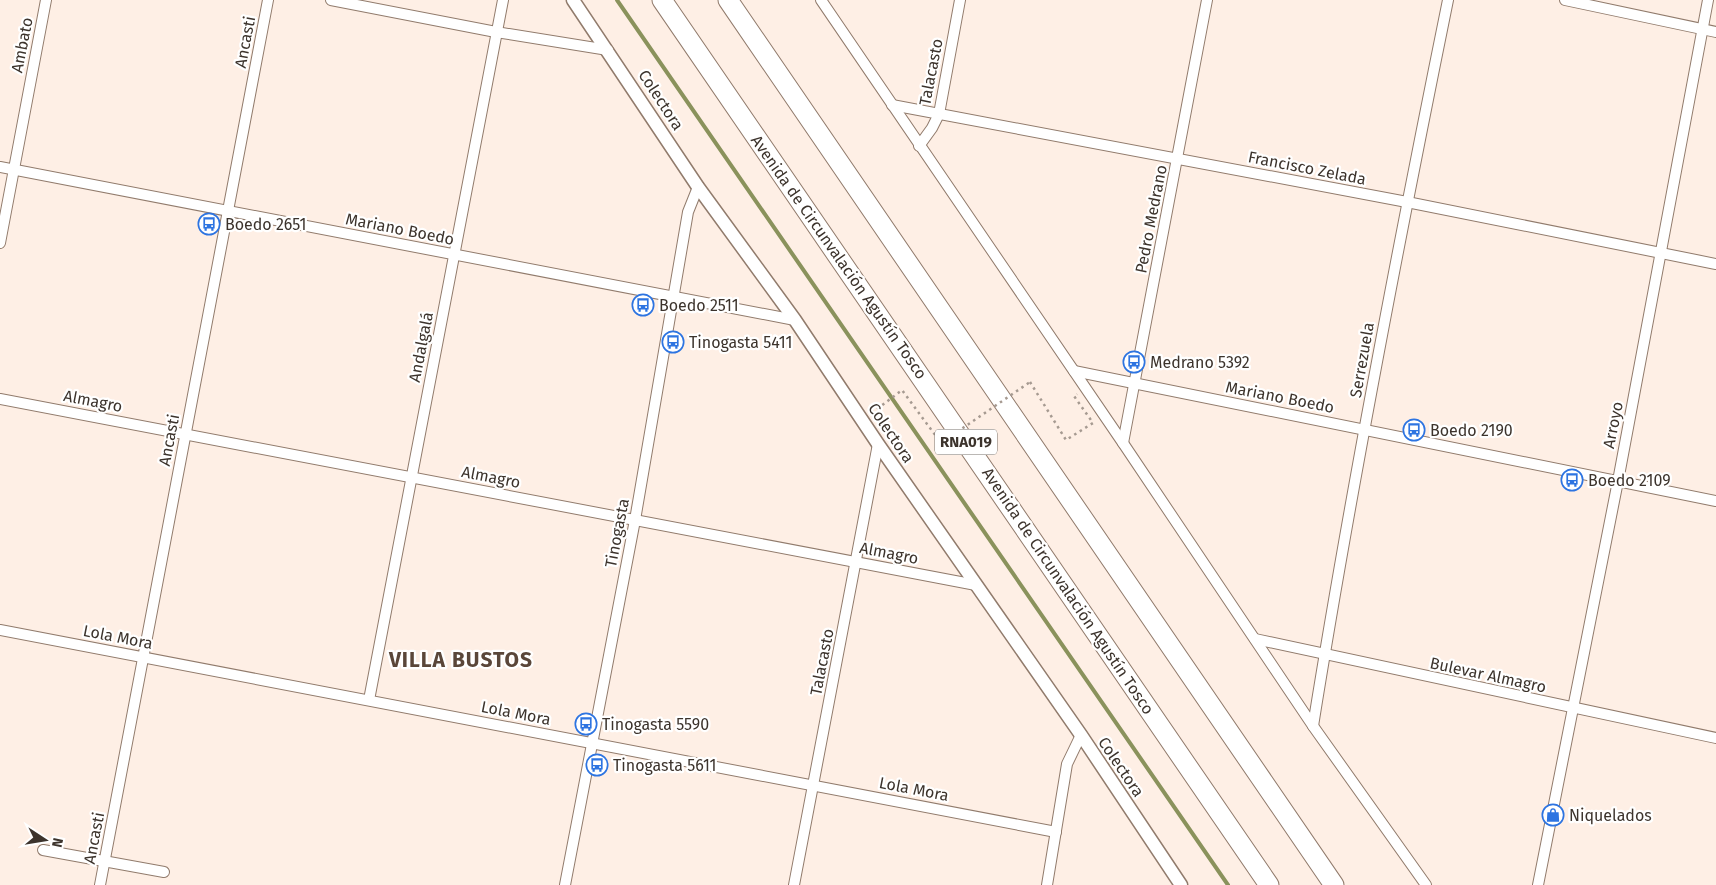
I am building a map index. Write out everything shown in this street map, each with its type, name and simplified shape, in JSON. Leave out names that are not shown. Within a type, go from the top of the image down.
[{"type":"highway","name":"Avenida de Circunvalación Agustín Tosco","points":[[662,0],[1269,885]]},
{"type":"highway","name":"RNA019","points":[[728,0],[1334,885]]},
{"type":"street","name":"Ambato","points":[[0,243],[46,0]]},
{"type":"street","name":"Ancasti","points":[[100,885],[268,0]]},
{"type":"street","points":[[331,0],[496,32],[608,50]]},
{"type":"street","name":"Andalgalá","points":[[369,700],[502,0]]},
{"type":"street","name":"Colectora","points":[[574,0],[698,187],[795,320],[878,444],[1081,735],[1181,885]]},
{"type":"street","points":[[821,0],[1313,726],[1426,885]]},
{"type":"street","name":"Talacasto","points":[[919,146],[932,128],[938,114],[960,0]]},
{"type":"street","name":"Pedro Medrano","points":[[1123,443],[1207,0]]},
{"type":"street","name":"Serrezuela","points":[[1313,726],[1407,202],[1448,0]]},
{"type":"street","points":[[1565,0],[1716,32]]},
{"type":"street","name":"Arroyo","points":[[1538,885],[1618,481],[1708,0]]},
{"type":"street","name":"Francisco Zelada","points":[[892,106],[1407,202],[1716,264]]},
{"type":"street","name":"Mariano Boedo","points":[[0,167],[795,320]]},
{"type":"street","name":"Tinogasta","points":[[565,885],[635,520],[688,212],[698,187]]},
{"type":"street","name":"Mariano Boedo","points":[[1074,371],[1716,500]]},
{"type":"street","name":"Almagro","points":[[0,399],[976,585]]},
{"type":"street","name":"Talacasto","points":[[794,885],[878,444]]},
{"type":"street","name":"Lola Mora","points":[[0,630],[1056,832]]},
{"type":"street","name":"Bulevar Almagro","points":[[1255,639],[1573,709],[1716,738]]},
{"type":"street","points":[[1047,885],[1067,764],[1081,735]]},
{"type":"street","points":[[43,850],[164,872]]},
{"type":"path","points":[[868,407],[872,413],[902,390],[941,443],[1030,382],[1066,440],[1093,423],[1074,396]]},
{"type":"waterway","points":[[617,0],[1228,885]]},
{"type":"place","name":"Boedo 2651","points":[[209,224]]},
{"type":"place","name":"Boedo 2511","points":[[643,305]]},
{"type":"place","name":"Tinogasta 5411","points":[[673,342]]},
{"type":"place","name":"Medrano 5392","points":[[1134,362]]},
{"type":"place","name":"Boedo 2190","points":[[1414,430]]},
{"type":"place","name":"Boedo 2109","points":[[1572,480]]},
{"type":"place","name":"Tinogasta 5590","points":[[586,724]]},
{"type":"place","name":"Tinogasta 5611","points":[[597,765]]},
{"type":"place","name":"Niquelados","points":[[1553,815]]},
{"type":"district","name":"VILLA BUSTOS","points":[[461,660]]}]
